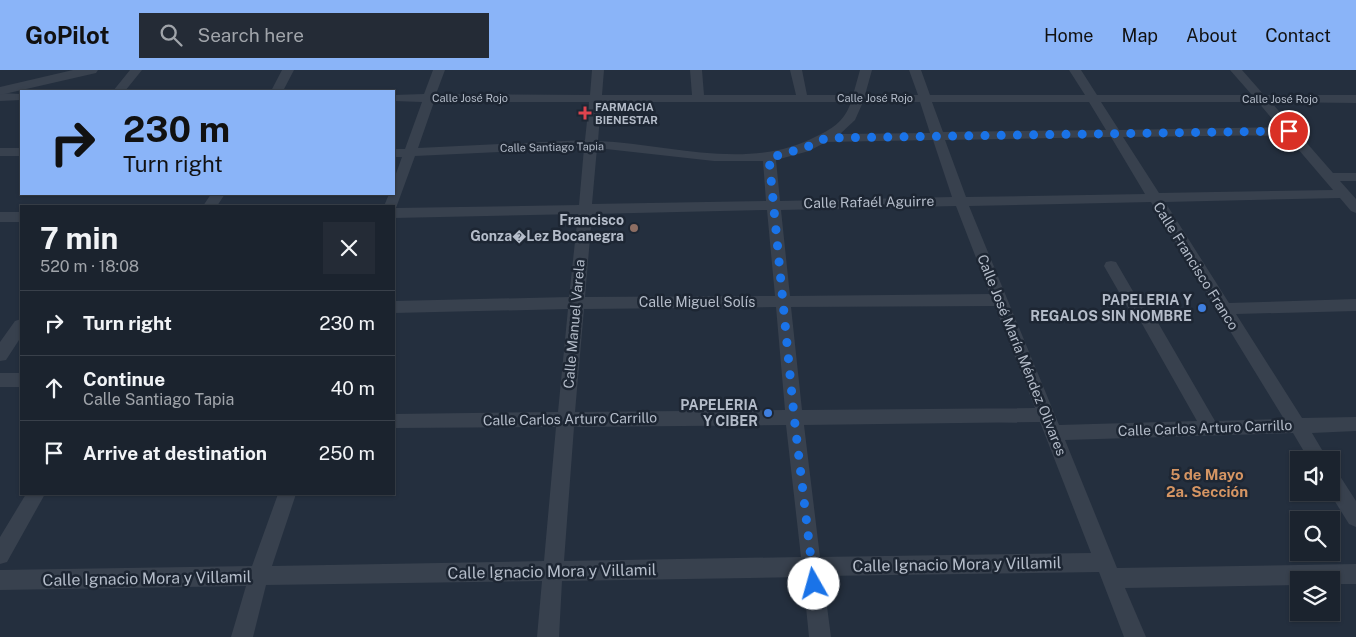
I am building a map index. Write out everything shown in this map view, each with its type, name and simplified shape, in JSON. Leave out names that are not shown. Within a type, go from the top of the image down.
[{"type":"street","points":[[0,77],[30,70]]},
{"type":"street","points":[[0,92],[91,70]]},
{"type":"street","points":[[120,90],[136,70]]},
{"type":"street","points":[[278,90],[288,70]]},
{"type":"street","points":[[391,205],[439,70]]},
{"type":"street","name":"Calle Manuel Varela","points":[[548,637],[598,70]]},
{"type":"street","points":[[696,70],[698,97]]},
{"type":"street","points":[[796,70],[802,98]]},
{"type":"street","points":[[826,138],[851,117],[866,70]]},
{"type":"street","name":"Calle José María Méndez Olivares","points":[[915,70],[960,200],[1135,637]]},
{"type":"street","name":"Calle Francisco Franco","points":[[1074,70],[1313,451]]},
{"type":"street","points":[[1236,70],[1356,208]]},
{"type":"street","points":[[0,97],[20,97]]},
{"type":"street","name":"Calle José Rojo","points":[[395,98],[1356,99]]},
{"type":"street","points":[[826,138],[1289,131]]},
{"type":"street","name":"Calle Santiago Tapia","points":[[395,152],[592,144],[733,157],[769,158],[807,147],[826,138]]},
{"type":"street","points":[[0,152],[20,152]]},
{"type":"street","points":[[769,158],[794,416],[820,637]]},
{"type":"street","points":[[1329,177],[1356,177]]},
{"type":"street","name":"Calle Rafaél Aguirre","points":[[395,213],[960,200],[1344,194]]},
{"type":"street","points":[[1,219],[20,217]]},
{"type":"street","points":[[1111,266],[1136,309],[1147,318],[1210,428]]},
{"type":"street","name":"Calle Miguel Solís","points":[[395,307],[576,303],[1000,300]]},
{"type":"street","points":[[1223,309],[1356,305]]},
{"type":"street","points":[[0,355],[20,326]]},
{"type":"street","points":[[0,380],[20,380]]},
{"type":"street","name":"Calle Carlos Arturo Carrillo","points":[[395,422],[1046,414]]},
{"type":"street","name":"Calle Carlos Arturo Carrillo","points":[[1053,433],[1356,424]]},
{"type":"street","points":[[1340,493],[1356,518]]},
{"type":"street","points":[[0,555],[35,495]]},
{"type":"street","points":[[242,637],[259,576],[287,495]]},
{"type":"street","name":"Calle Ignacio Mora y Villamil","points":[[0,580],[812,567],[1356,574]]},
{"type":"place","name":"FARMACIA BIENESTAR","points":[[585,113]]},
{"type":"place","name":"Francisco Gonza�Lez Bocanegra","points":[[634,228]]},
{"type":"place","name":"PAPELERIA Y REGALOS SIN NOMBRE","points":[[1202,308]]},
{"type":"place","name":"PAPELERIA Y CIBER","points":[[768,413]]},
{"type":"district","name":"5 de Mayo 2a. Sección","points":[[1207,484]]},
{"type":"route","points":[[814,584],[794,416],[769,158],[807,147],[826,138],[1289,131]]}]
